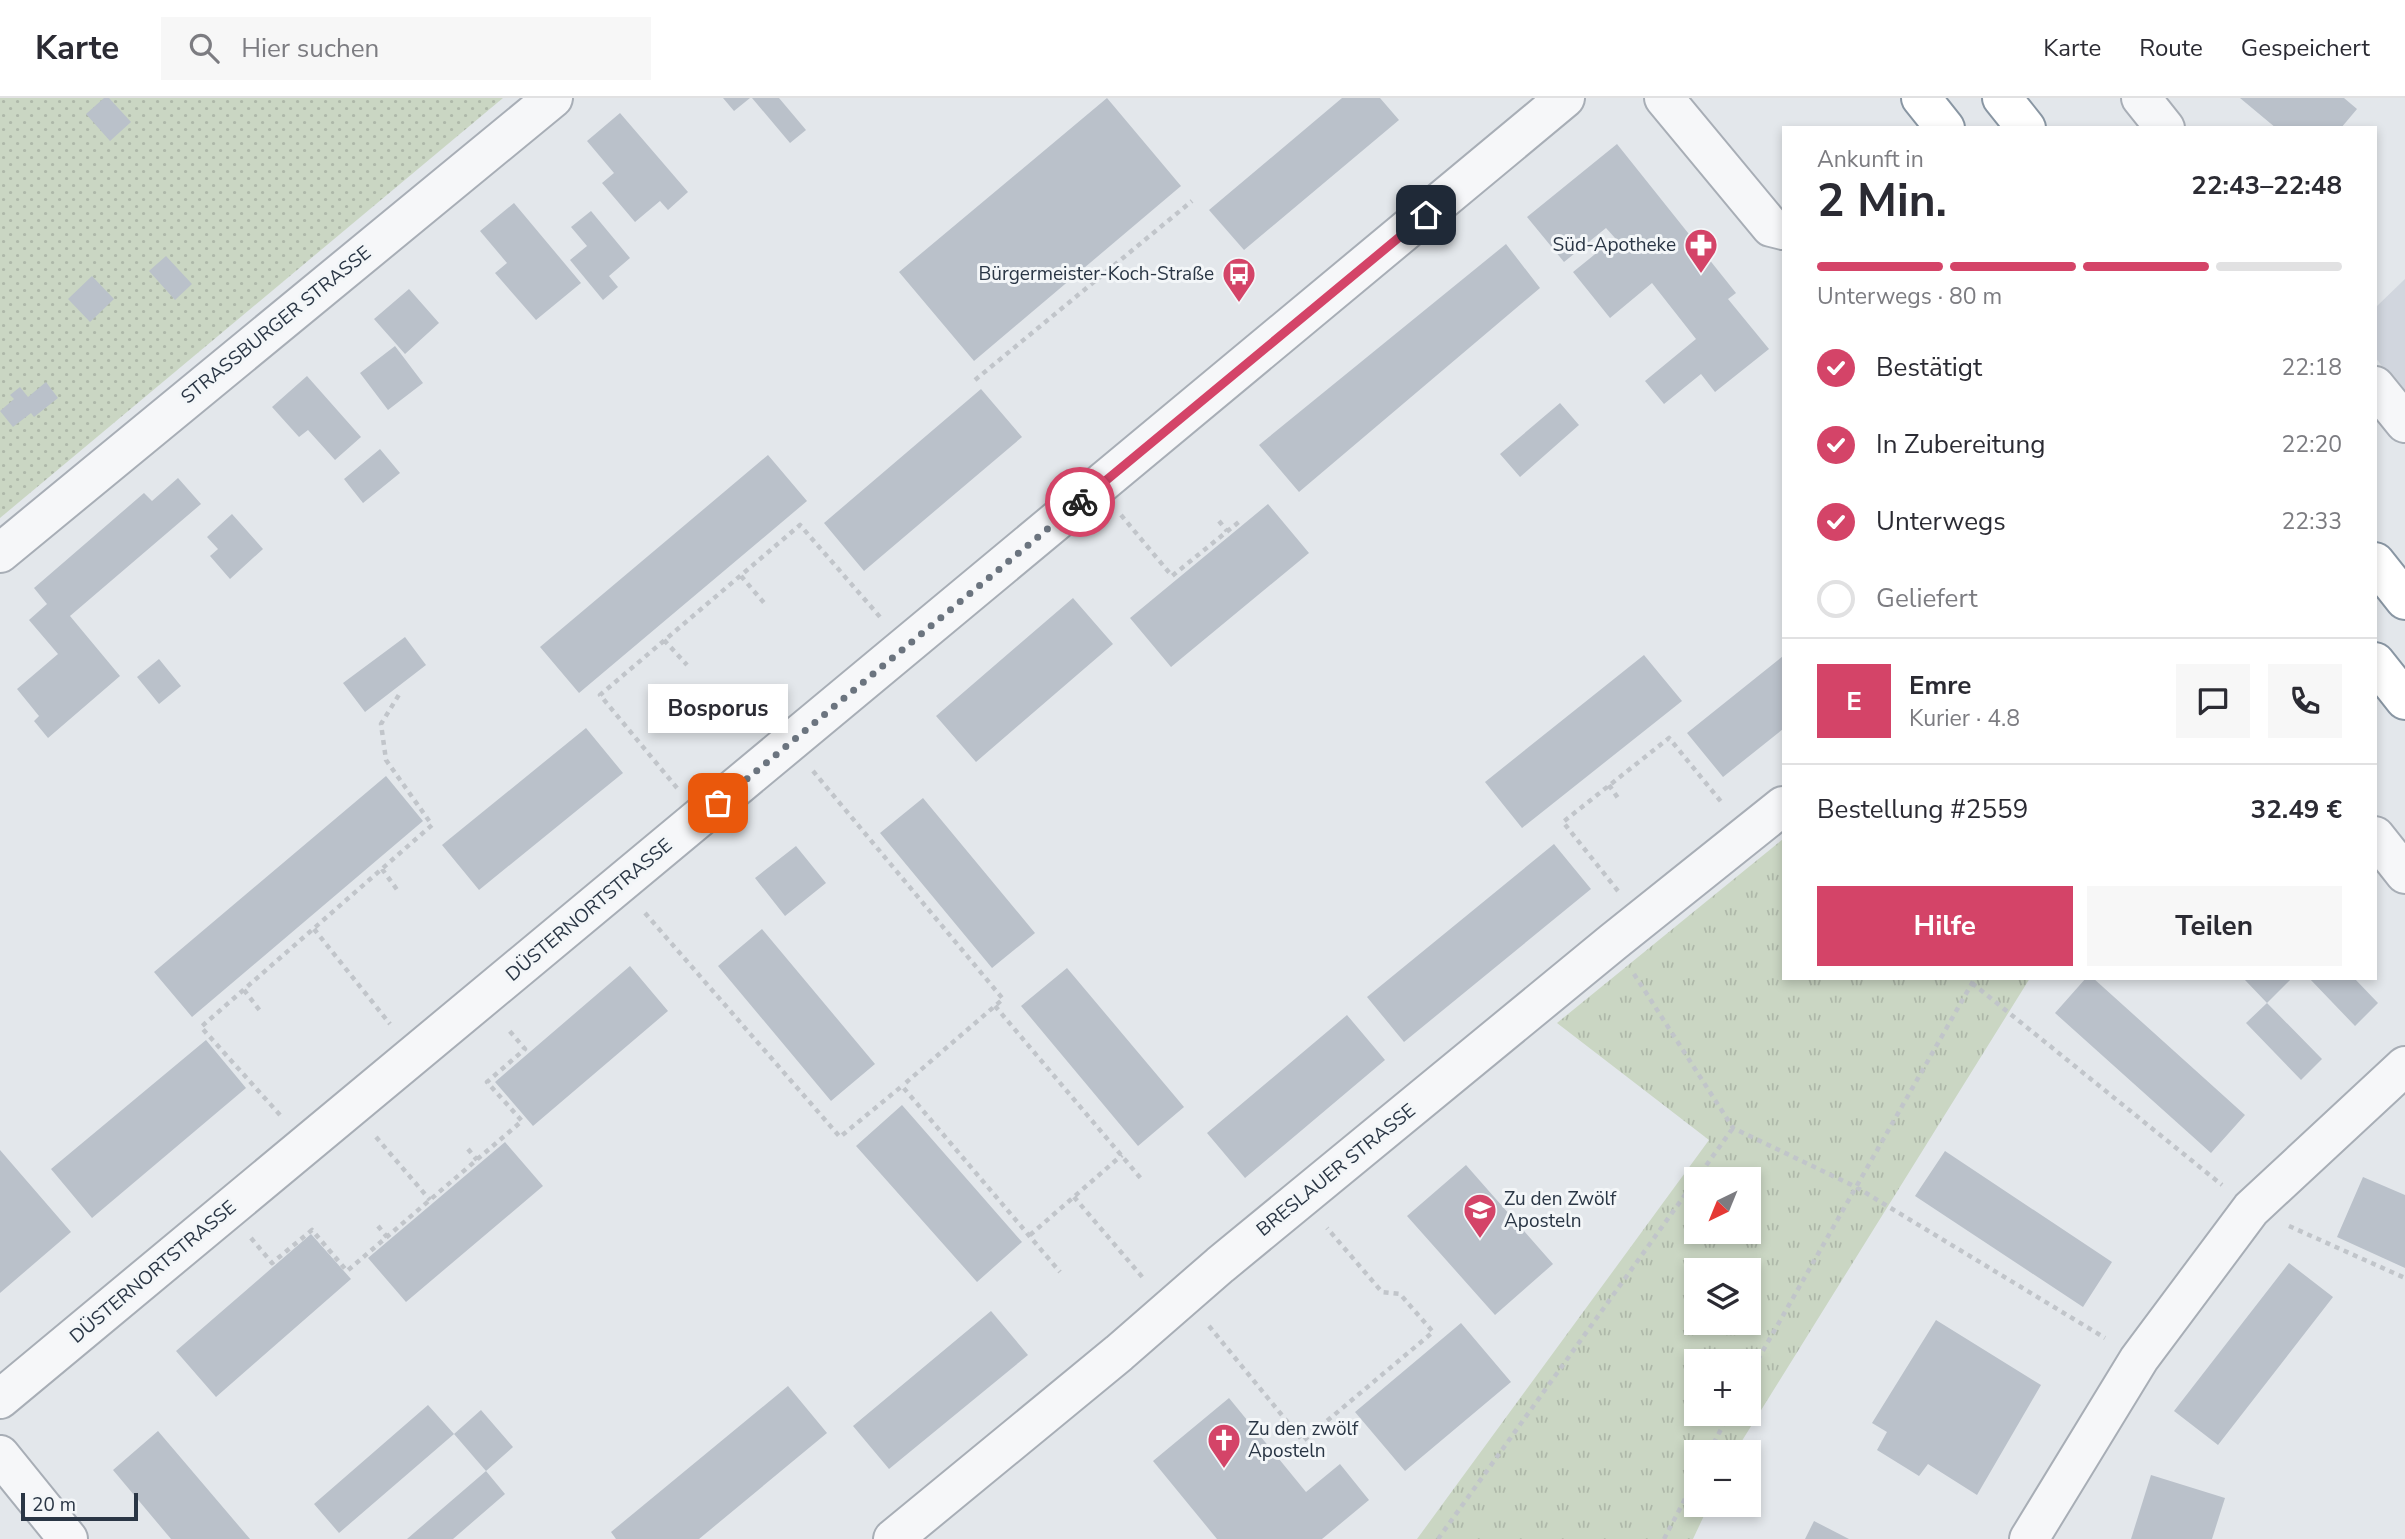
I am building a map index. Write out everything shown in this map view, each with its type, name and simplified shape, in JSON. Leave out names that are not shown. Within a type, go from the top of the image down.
[{"type":"highway","points":[[1921,98],[1943,126]]},
{"type":"highway","points":[[2002,98],[2024,126]]},
{"type":"highway","points":[[2377,565],[2405,600]]},
{"type":"highway","points":[[2377,665],[2405,700]]},
{"type":"street","name":"STRASSBURGER STRASSE","points":[[0,553],[553,98]]},
{"type":"street","name":"DÜSTERNORTSTRASSE","points":[[0,1399],[1564,98]]},
{"type":"street","points":[[1664,98],[1771,227],[1782,230]]},
{"type":"street","points":[[2141,98],[2163,126]]},
{"type":"street","points":[[2377,388],[2405,423]]},
{"type":"street","name":"BRESLAUER STRASSE","points":[[893,1539],[1301,1199],[1782,807]]},
{"type":"street","points":[[2377,839],[2405,874]]},
{"type":"street","points":[[2029,1539],[2139,1359],[2251,1209],[2405,1066]]},
{"type":"street","points":[[0,1455],[68,1539]]},
{"type":"path","points":[[975,380],[1192,201]]},
{"type":"path","points":[[1097,487],[1172,576],[1240,521]]},
{"type":"path","points":[[1219,520],[1227,531]]},
{"type":"path","points":[[701,816],[600,695],[800,525],[905,647]]},
{"type":"path","points":[[740,576],[765,604]]},
{"type":"path","points":[[664,640],[687,665]]},
{"type":"path","points":[[306,1144],[201,1027],[432,825],[386,760],[381,724],[400,693]]},
{"type":"path","points":[[1748,835],[1669,738],[1563,822],[1628,931],[1733,1128],[1856,1187],[2139,1359]]},
{"type":"path","points":[[620,884],[840,1137],[902,1086],[1003,999],[789,744]]},
{"type":"path","points":[[1609,786],[1620,801]]},
{"type":"path","points":[[382,869],[398,891]]},
{"type":"path","points":[[314,929],[415,1054]]},
{"type":"path","points":[[1761,1354],[1974,981],[2251,1209],[2405,1278]]},
{"type":"path","points":[[244,990],[261,1012]]},
{"type":"path","points":[[227,1210],[272,1263],[312,1230],[347,1271],[522,1121],[487,1082],[525,1048],[481,999]]},
{"type":"path","points":[[995,1006],[1143,1181]]},
{"type":"path","points":[[902,1086],[1060,1272]]},
{"type":"path","points":[[351,1107],[430,1200]]},
{"type":"path","points":[[1438,1539],[1733,1128]]},
{"type":"path","points":[[468,1149],[477,1160]]},
{"type":"path","points":[[1030,1235],[1122,1155]]},
{"type":"path","points":[[1074,1196],[1177,1302],[1303,1441],[1433,1332],[1399,1294],[1382,1292],[1301,1199]]},
{"type":"path","points":[[378,1226],[387,1237]]},
{"type":"path","points":[[1664,1539],[1684,1501]]},
{"type":"shaded area","points":[[2405,279],[2405,396],[2377,360],[2377,306]]},
{"type":"green space","points":[[0,98],[503,98],[0,518]]},
{"type":"green space","points":[[1782,840],[1782,980],[2029,980],[1761,1410],[1761,1349],[1684,1349],[1684,1426],[1751,1426],[1742,1440],[1684,1440],[1684,1517],[1703,1517],[1693,1539],[1417,1539],[1684,1174],[1684,1244],[1761,1244],[1761,1167],[1689,1167],[1709,1140],[1557,1023]]},
{"type":"building","points":[[104,98],[109,98],[131,122],[110,141],[86,114]]},
{"type":"building","points":[[723,98],[750,98],[734,111]]},
{"type":"building","points":[[752,98],[779,98],[806,130],[790,143]]},
{"type":"building","points":[[1107,98],[1181,186],[974,361],[899,272]]},
{"type":"building","points":[[1342,98],[1380,98],[1399,120],[1244,250],[1209,210]]},
{"type":"building","points":[[2240,98],[2344,98],[2357,109],[2343,126],[2274,126]]},
{"type":"building","points":[[620,113],[688,192],[668,210],[660,201],[635,222],[602,183],[614,173],[587,141]]},
{"type":"building","points":[[1617,144],[1736,293],[1728,299],[1769,349],[1715,392],[1701,374],[1664,404],[1645,381],[1696,339],[1652,283],[1610,318],[1573,272],[1615,238],[1606,228],[1564,262],[1527,217]]},
{"type":"building","points":[[514,203],[581,283],[536,320],[495,273],[507,263],[480,231]]},
{"type":"building","points":[[591,211],[630,258],[609,276],[618,287],[603,300],[570,260],[587,246],[571,227]]},
{"type":"building","points":[[1506,244],[1540,288],[1299,492],[1259,445]]},
{"type":"building","points":[[166,256],[192,284],[175,300],[149,271]]},
{"type":"building","points":[[92,276],[114,299],[90,322],[68,299]]},
{"type":"building","points":[[409,289],[439,323],[405,354],[374,319]]},
{"type":"building","points":[[395,346],[423,383],[388,410],[360,373]]},
{"type":"building","points":[[307,376],[361,437],[335,460],[308,430],[299,437],[272,407]]},
{"type":"building","points":[[46,382],[58,398],[34,417],[31,413],[13,427],[0,411],[14,399],[10,395],[20,387],[28,397]]},
{"type":"building","points":[[981,389],[1022,437],[864,571],[824,523]]},
{"type":"building","points":[[1560,403],[1579,425],[1520,477],[1500,454]]},
{"type":"building","points":[[380,449],[400,473],[363,503],[344,479]]},
{"type":"building","points":[[768,455],[807,501],[579,693],[540,647]]},
{"type":"building","points":[[178,478],[201,504],[70,616],[120,676],[48,738],[34,721],[39,716],[17,689],[58,654],[29,620],[47,604],[34,588],[144,493],[152,501]]},
{"type":"building","points":[[1268,504],[1309,553],[1171,667],[1130,618]]},
{"type":"building","points":[[232,514],[263,549],[230,579],[210,556],[218,549],[207,537]]},
{"type":"building","points":[[1073,598],[1113,644],[976,762],[936,716]]},
{"type":"building","points":[[405,637],[426,665],[365,712],[343,683]]},
{"type":"building","points":[[1644,655],[1682,701],[1522,828],[1485,782]]},
{"type":"building","points":[[1782,657],[1782,730],[1723,777],[1687,733]]},
{"type":"building","points":[[159,659],[181,686],[159,704],[137,677]]},
{"type":"building","points":[[586,728],[623,773],[479,890],[442,845]]},
{"type":"building","points":[[386,776],[423,821],[192,1017],[154,972]]},
{"type":"building","points":[[923,798],[1035,933],[992,968],[880,833]]},
{"type":"building","points":[[1554,844],[1591,889],[1404,1042],[1367,997]]},
{"type":"building","points":[[796,846],[826,883],[785,916],[755,878]]},
{"type":"building","points":[[762,929],[875,1064],[831,1101],[718,966]]},
{"type":"building","points":[[630,966],[668,1011],[533,1126],[495,1082]]},
{"type":"building","points":[[1067,968],[1184,1107],[1138,1146],[1021,1006]]},
{"type":"building","points":[[2084,980],[2095,980],[2245,1115],[2211,1153],[2055,1013]]},
{"type":"building","points":[[2245,980],[2290,980],[2267,1003]]},
{"type":"building","points":[[2311,980],[2356,980],[2378,1003],[2355,1026]]},
{"type":"building","points":[[2267,1003],[2322,1059],[2301,1080],[2246,1023]]},
{"type":"building","points":[[1347,1015],[1385,1060],[1245,1178],[1207,1133]]},
{"type":"building","points":[[206,1040],[246,1088],[92,1218],[51,1169]]},
{"type":"building","points":[[902,1105],[1022,1242],[977,1282],[856,1146]]},
{"type":"building","points":[[505,1142],[543,1186],[406,1302],[368,1258]]},
{"type":"building","points":[[0,1150],[71,1232],[0,1293]]},
{"type":"building","points":[[1945,1151],[2112,1262],[2083,1307],[1915,1196]]},
{"type":"building","name":"Zu den Zwölf Aposteln","points":[[1466,1165],[1553,1264],[1495,1315],[1407,1216]]},
{"type":"building","points":[[2363,1177],[2405,1195],[2405,1268],[2337,1237]]},
{"type":"building","points":[[311,1234],[351,1279],[216,1397],[176,1351]]},
{"type":"building","points":[[2289,1263],[2333,1297],[2218,1445],[2174,1411]]},
{"type":"building","points":[[991,1311],[1028,1355],[889,1469],[853,1426]]},
{"type":"building","points":[[1936,1320],[2041,1385],[1977,1495],[1928,1464],[1919,1476],[1877,1450],[1887,1432],[1872,1423]]},
{"type":"building","points":[[1461,1323],[1511,1382],[1405,1471],[1355,1412]]},
{"type":"building","points":[[788,1386],[827,1433],[699,1539],[616,1539],[611,1532]]},
{"type":"building","name":"Zu den zwölf Aposteln","points":[[1229,1398],[1306,1492],[1340,1464],[1369,1500],[1322,1539],[1217,1539],[1153,1461]]},
{"type":"building","points":[[428,1405],[454,1434],[339,1533],[314,1504]]},
{"type":"building","points":[[481,1410],[513,1447],[486,1471],[454,1434]]},
{"type":"building","points":[[158,1431],[250,1539],[171,1539],[113,1470]]},
{"type":"building","points":[[486,1471],[505,1494],[453,1539],[407,1539]]},
{"type":"building","points":[[2151,1475],[2225,1498],[2212,1539],[2131,1539]]},
{"type":"building","points":[[1814,1521],[1849,1539],[1805,1539]]},
{"type":"way so far","points":[[718,803],[1080,502]]},
{"type":"place","name":"Süd-Apotheke","points":[[1701,275]]},
{"type":"place","name":"Bürgermeister-Koch-Straße","points":[[1239,304]]},
{"type":"place","name":"Bosporus","points":[[718,803]]},
{"type":"place","name":"Zu den Zwölf Aposteln","points":[[1480,1240]]},
{"type":"place","name":"Zu den zwölf Aposteln","points":[[1224,1470]]},
{"type":"route","points":[[1080,502],[1426,215]]}]
